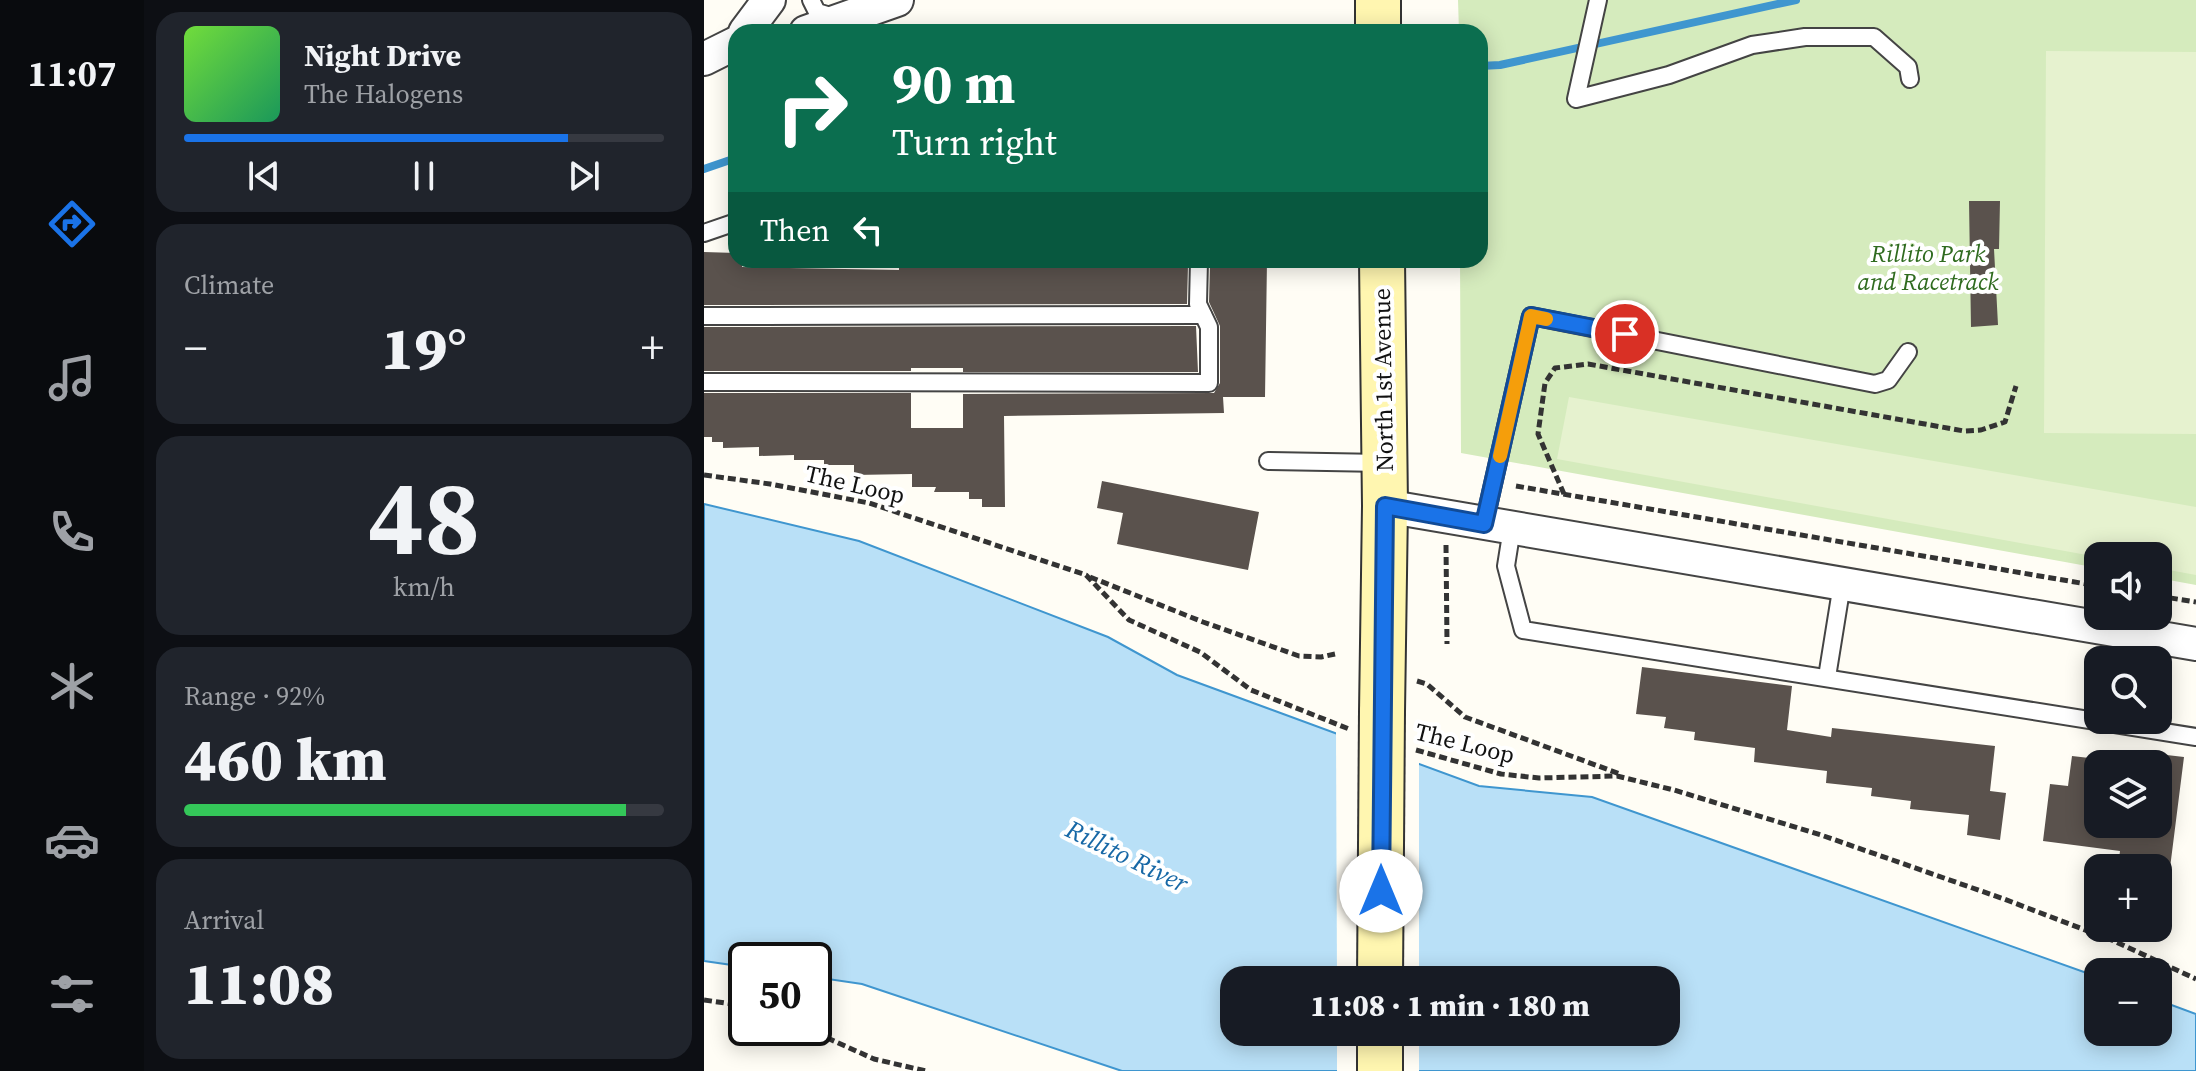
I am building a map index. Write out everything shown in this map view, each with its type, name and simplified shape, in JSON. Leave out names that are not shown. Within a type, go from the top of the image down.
[{"type":"main road","points":[[1378,0],[1378,24]]},
{"type":"main road","name":"North 1st Avenue","points":[[1379,966],[1369,722],[1385,506],[1382,268]]},
{"type":"main road","points":[[1380,1046],[1380,1071]]},
{"type":"street","points":[[751,24],[769,0]]},
{"type":"street","points":[[828,24],[897,0]]},
{"type":"street","points":[[704,59],[728,47]]},
{"type":"street","points":[[1385,506],[2196,644]]},
{"type":"lane","points":[[811,0],[817,12],[842,19]]},
{"type":"lane","points":[[1598,0],[1576,99],[1669,75],[1752,45],[1805,37],[1874,37],[1908,67],[1910,79]]},
{"type":"lane","points":[[704,233],[728,226]]},
{"type":"lane","points":[[704,382],[1209,383],[1209,327],[1198,304],[1199,268]]},
{"type":"lane","points":[[704,316],[1203,315]]},
{"type":"lane","points":[[1908,352],[1888,380],[1875,384],[1531,316],[1498,526],[1523,630],[2196,737]]},
{"type":"lane","points":[[1268,461],[1385,463]]},
{"type":"lane","points":[[1827,677],[1842,584]]},
{"type":"path","points":[[1564,494],[1538,434],[1545,383],[1555,368],[1588,364],[1964,431],[1981,430],[2005,422],[2016,386]]},
{"type":"path","name":"The Loop","points":[[704,475],[869,503],[1086,575],[1129,620],[1200,652],[1240,684],[1369,722]]},
{"type":"path","points":[[1516,486],[2084,584]]},
{"type":"path","points":[[1446,539],[1447,644]]},
{"type":"path","points":[[1086,575],[1299,656],[1335,654]]},
{"type":"path","points":[[2172,598],[2196,602]]},
{"type":"path","points":[[1416,680],[1427,684],[1465,717],[1633,778]]},
{"type":"path","name":"The Loop","points":[[1410,749],[1501,774],[1539,778],[1633,778],[1821,835],[2004,899],[2114,941],[2196,979]]},
{"type":"path","points":[[704,1000],[728,1003]]},
{"type":"path","points":[[832,1040],[874,1059],[926,1071]]},
{"type":"green space","name":"Rillito Park and Racetrack","points":[[1458,0],[2196,0],[2196,585],[2172,581],[2172,542],[2084,542],[2084,565],[1461,453],[1460,268],[1488,268],[1488,24],[1459,24]]},
{"type":"green space","points":[[2046,51],[2196,52],[2196,434],[2044,433]]},
{"type":"green space","points":[[1569,397],[2196,507],[2196,575],[2172,571],[2172,542],[2084,542],[2084,554],[1557,459]]},
{"type":"water","name":"Rillito River","points":[[704,504],[859,541],[1108,637],[1177,675],[1479,786],[1592,797],[2084,972],[2084,1046],[2172,1046],[2172,1005],[2196,1014],[2196,1071],[1122,1071],[862,984],[832,980],[832,942],[728,942],[728,964],[704,961]]},
{"type":"pier","points":[[1336,729],[1419,760],[1419,966],[1337,966]]},
{"type":"pier","points":[[1337,1046],[1419,1046],[1419,1071],[1337,1071]]},
{"type":"building","points":[[1969,201],[2000,201],[1999,249],[1994,249],[1998,325],[1971,327]]},
{"type":"building","points":[[704,252],[728,253],[728,268],[1188,268],[1187,304],[704,305]]},
{"type":"building","points":[[1210,268],[1267,268],[1265,397],[1223,397],[1224,413],[1004,416],[1005,507],[982,507],[982,499],[969,499],[969,492],[934,492],[936,487],[912,487],[912,474],[854,475],[854,465],[824,465],[824,460],[794,460],[794,455],[759,456],[759,447],[723,448],[723,442],[712,442],[712,437],[704,437],[704,393],[911,393],[911,428],[963,428],[963,394],[1214,393],[1220,383],[1220,326],[1209,302]]},
{"type":"building","points":[[1196,326],[1198,372],[963,372],[963,368],[704,371],[704,327]]},
{"type":"building","points":[[1102,481],[1259,512],[1248,570],[1117,544],[1123,513],[1097,508]]},
{"type":"building","points":[[1642,667],[1792,686],[1787,730],[1831,737],[1832,728],[1995,746],[1990,791],[2006,793],[2000,840],[1967,835],[1969,815],[1910,809],[1911,801],[1871,796],[1872,788],[1826,783],[1827,771],[1754,762],[1755,748],[1694,740],[1695,732],[1664,728],[1666,717],[1636,714]]},
{"type":"building","points":[[2072,756],[2084,757],[2084,838],[2172,838],[2172,756],[2184,757],[2172,854],[2120,854],[2120,851],[2043,841],[2050,784],[2068,786]]},
{"type":"waterway","points":[[1488,66],[1796,0]]},
{"type":"waterway","points":[[704,169],[728,161]]},
{"type":"slow traffic","points":[[1500,456],[1531,316],[1546,319]]},
{"type":"route","points":[[1381,891],[1385,506],[1484,524],[1531,316],[1625,334]]}]
